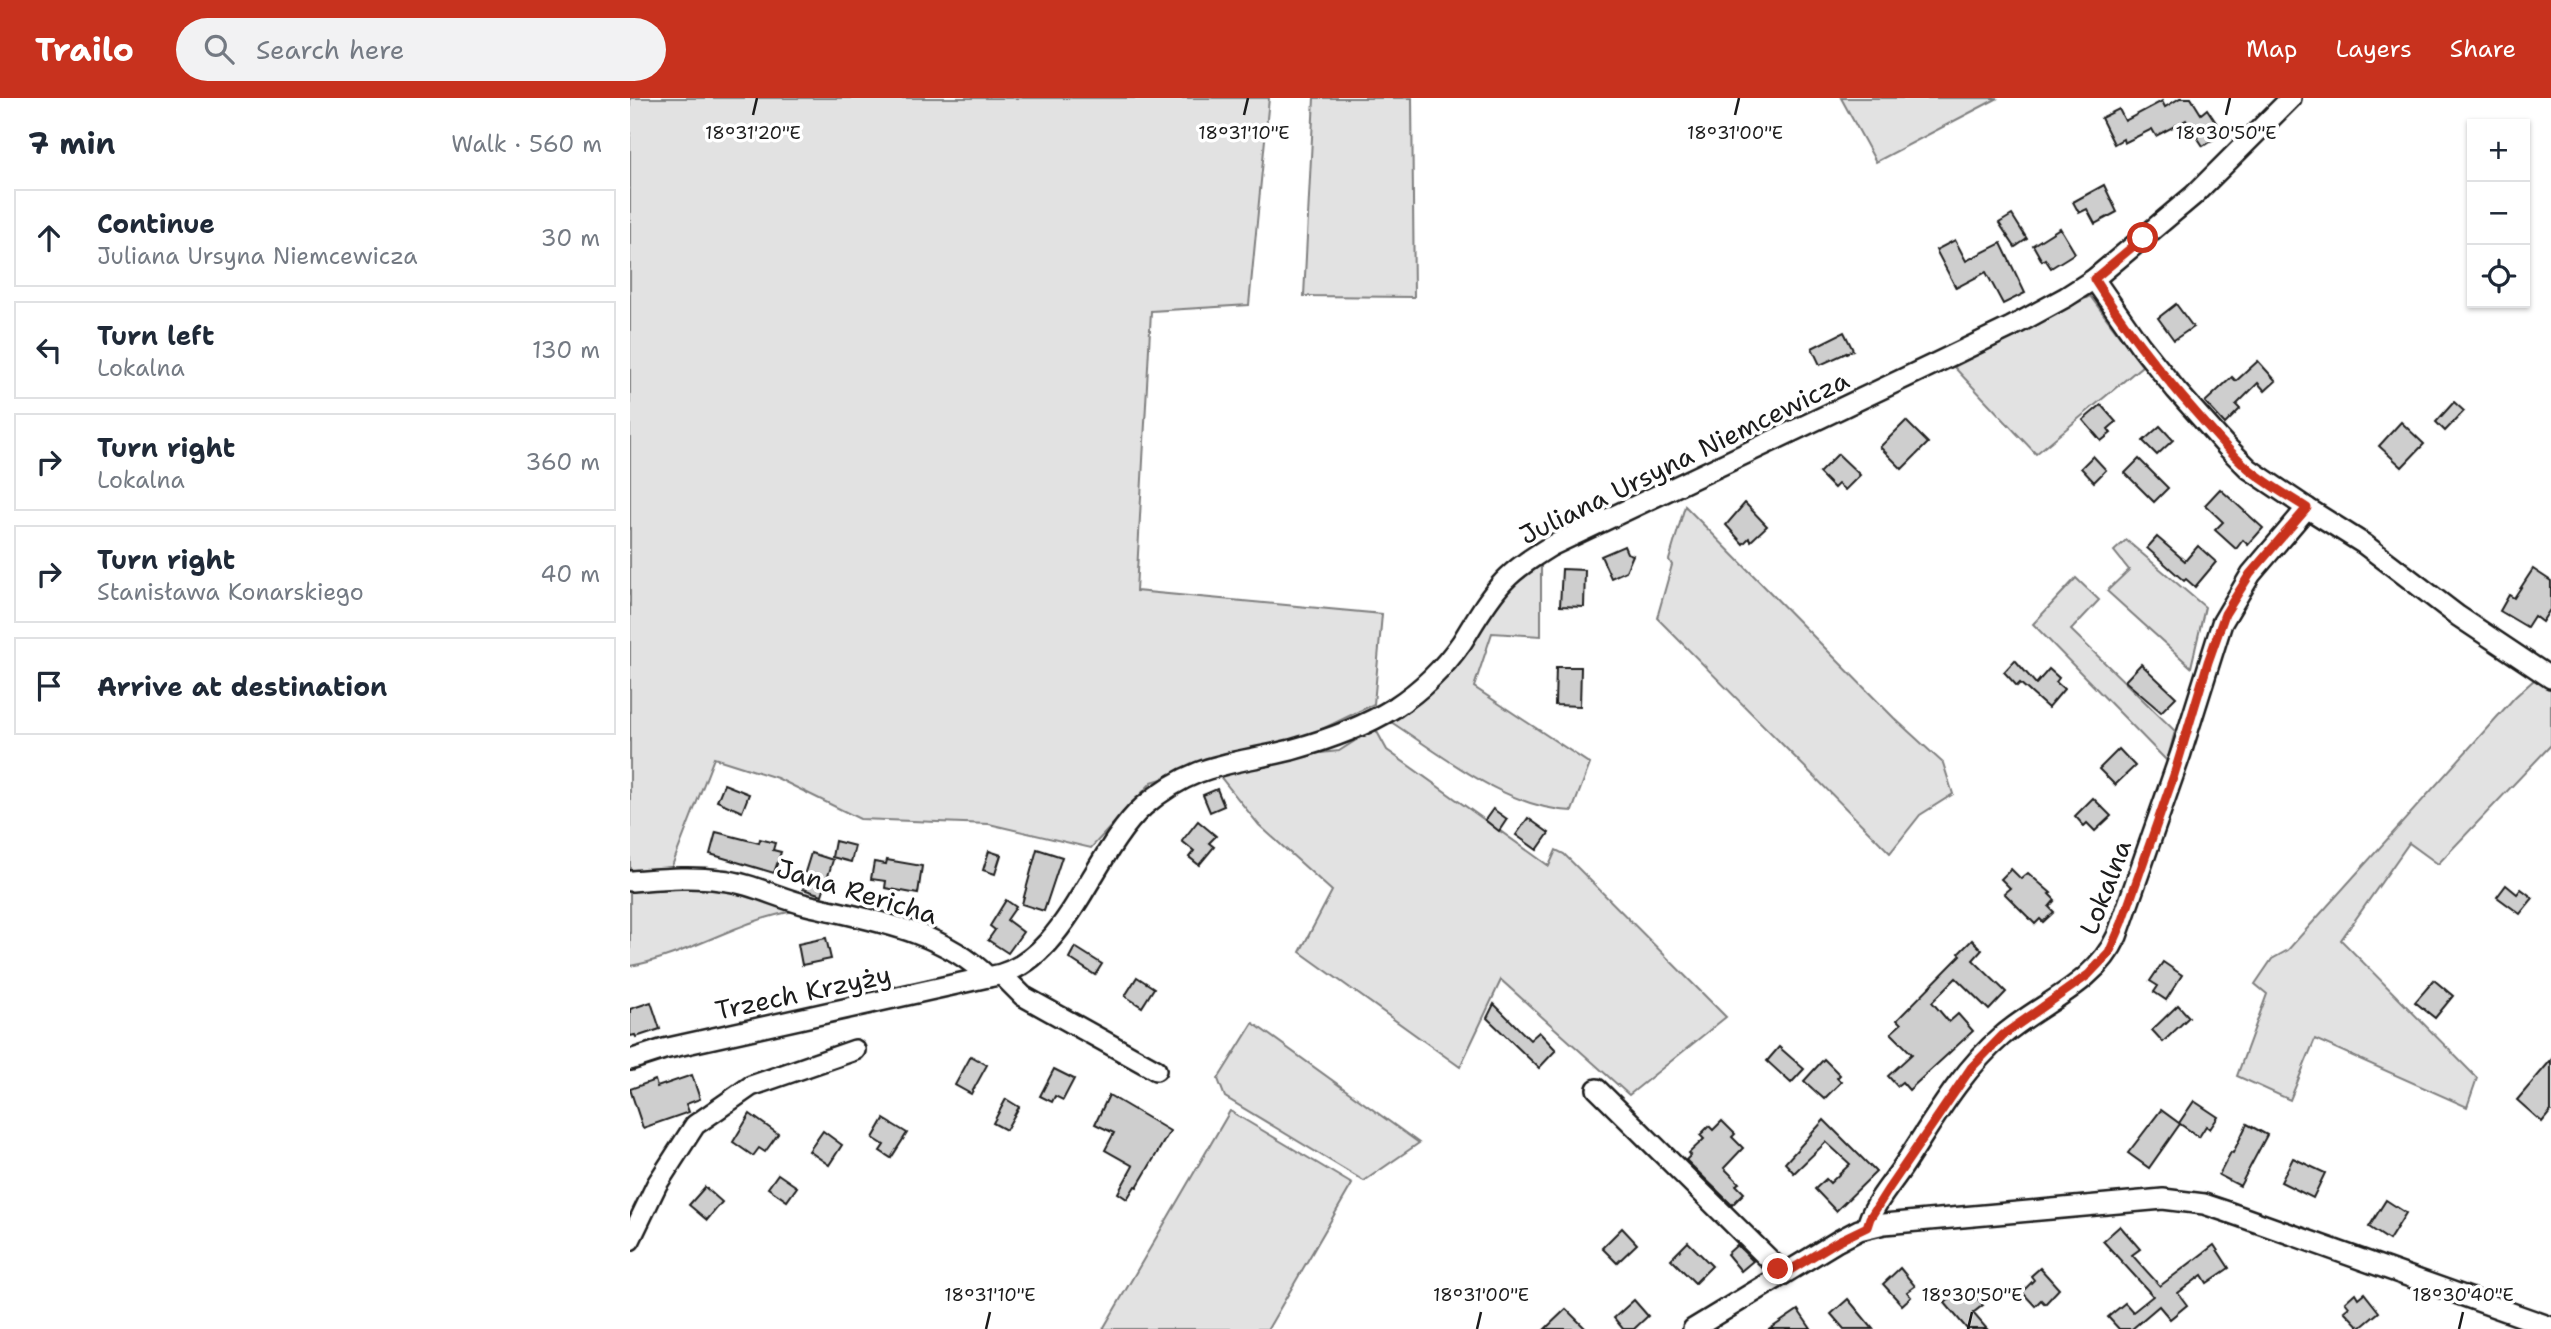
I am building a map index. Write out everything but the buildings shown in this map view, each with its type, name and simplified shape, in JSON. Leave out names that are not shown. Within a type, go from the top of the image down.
[{"type":"street","name":"Juliana Ursyna Niemcewicza","points":[[995,976],[1016,970],[1039,951],[1083,896],[1113,843],[1126,826],[1143,807],[1182,779],[1214,765],[1321,741],[1348,732],[1392,709],[1411,696],[1446,663],[1505,580],[1551,546],[2011,327],[2094,279],[2194,195],[2291,98]]},
{"type":"street","points":[[2094,279],[2112,308],[2154,363],[2249,469],[2355,537],[2458,616],[2551,678]]},
{"type":"street","name":"Lokalna","points":[[1867,1227],[1889,1188],[1971,1068],[2003,1035],[2081,981],[2109,953],[2120,929],[2174,775],[2225,614],[2250,574],[2307,508]]},
{"type":"street","name":"Jana Rericha","points":[[630,881],[690,877],[724,880],[758,888],[807,905],[878,920],[930,939],[971,961],[1023,996],[1156,1070]]},
{"type":"street","name":"Trzech Krzyży","points":[[630,1060],[664,1049],[995,976]]},
{"type":"street","points":[[630,1240],[657,1184],[695,1125],[751,1086],[855,1050]]},
{"type":"street","points":[[1597,1089],[1782,1275]]},
{"type":"street","points":[[1693,1329],[1838,1241],[1867,1227],[2144,1199],[2204,1204],[2551,1327]]},
{"type":"shaded area","points":[[630,98],[1269,98],[1249,305],[1151,311],[1136,591],[1382,614],[1374,704],[1316,732],[1152,782],[1091,848],[989,824],[860,819],[777,778],[714,758],[670,871],[630,872]]},
{"type":"shaded area","points":[[1314,98],[1412,98],[1414,297],[1304,296]]},
{"type":"shaded area","points":[[1841,98],[1998,98],[1876,162]]},
{"type":"shaded area","points":[[2090,296],[2142,366],[2036,454],[1954,367]]},
{"type":"shaded area","points":[[1685,506],[1894,718],[1943,763],[1953,794],[1920,815],[1890,853],[1657,618],[1672,565],[1669,560]]},
{"type":"shaded area","points":[[2126,540],[2205,607],[2191,667],[2107,591],[2129,570],[2114,551]]},
{"type":"shaded area","points":[[1541,561],[1541,636],[1492,633],[1474,687],[1590,764],[1572,811],[1547,808],[1500,791],[1455,765],[1391,722],[1437,686],[1483,625],[1501,596],[1521,573]]},
{"type":"shaded area","points":[[2076,578],[2099,600],[2071,630],[2175,731],[2167,761],[2033,624]]},
{"type":"shaded area","points":[[2535,679],[2551,689],[2551,745],[2438,864],[2409,843],[2341,940],[2477,1078],[2467,1107],[2315,1039],[2290,1100],[2237,1076],[2267,994],[2255,984],[2272,959],[2288,950],[2515,697]]},
{"type":"shaded area","points":[[1375,728],[1387,750],[1549,866],[1556,850],[1564,854],[1726,1017],[1629,1095],[1501,980],[1460,1067],[1300,952],[1332,891],[1259,825],[1219,775],[1293,756],[1339,751]]},
{"type":"shaded area","points":[[704,885],[766,897],[795,911],[753,922],[672,954],[630,966],[630,889]]},
{"type":"shaded area","points":[[1253,1023],[1419,1143],[1364,1181],[1225,1097],[1218,1079]]},
{"type":"shaded area","points":[[1230,1111],[1352,1184],[1268,1329],[1103,1329]]},
{"type":"route","points":[[1778,1269],[1782,1275],[1852,1233],[1867,1227],[1889,1188],[1938,1115],[1986,1051],[2003,1035],[2088,975],[2109,953],[2174,775],[2225,614],[2250,574],[2307,508],[2249,469],[2226,446],[2140,345],[2094,279],[2143,238]]}]
